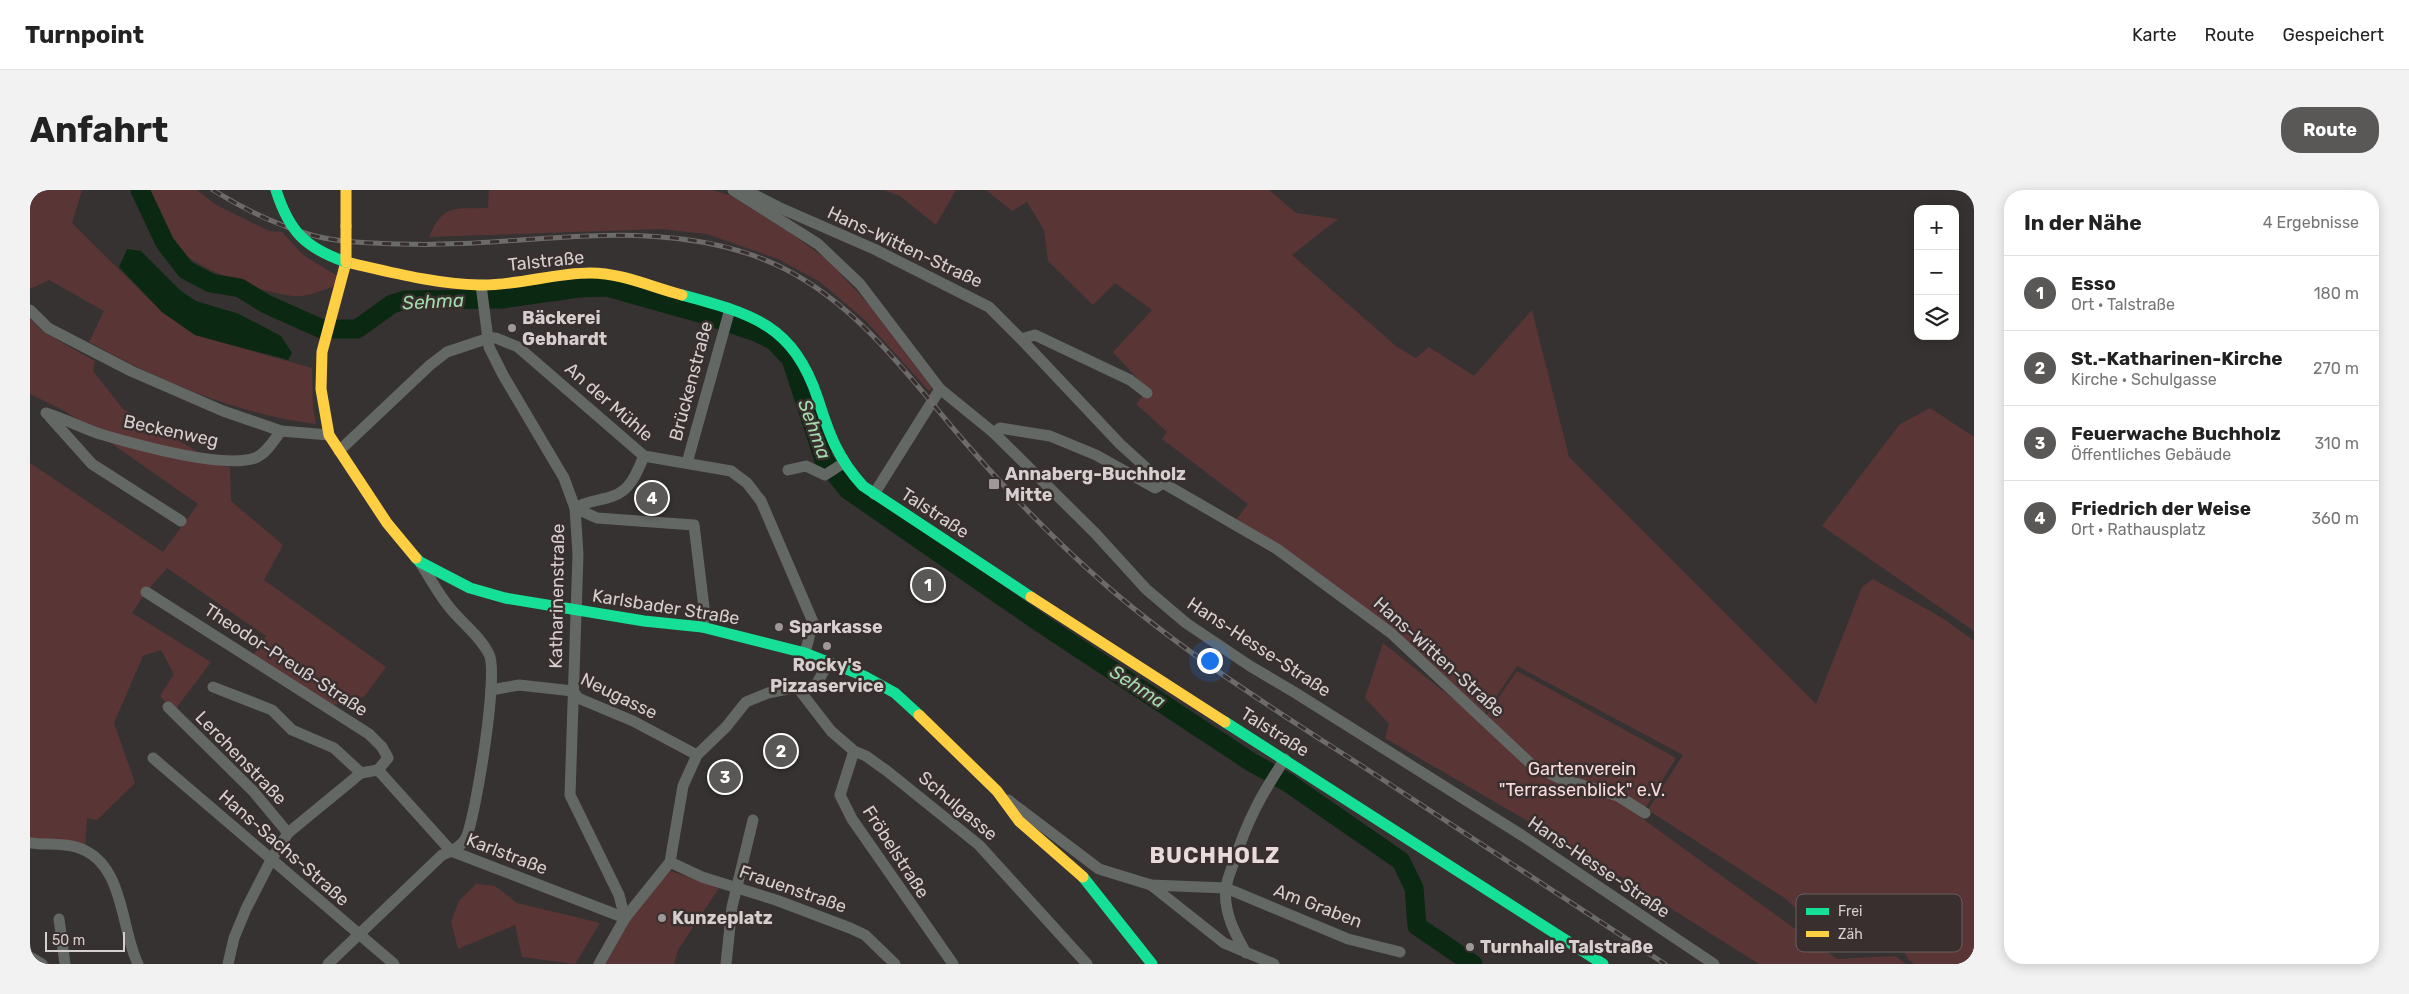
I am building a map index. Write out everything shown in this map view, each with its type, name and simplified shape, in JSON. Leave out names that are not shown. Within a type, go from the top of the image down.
[{"type":"main road","name":"Talstraße","points":[[276,190],[290,224],[302,241],[316,251],[346,262],[482,288],[591,273],[639,282],[764,324],[788,342],[798,354],[812,380],[835,469],[855,479],[874,494],[1282,762],[1603,964]]},
{"type":"main road","name":"Karlsbader Straße","points":[[346,190],[346,262],[342,283],[322,352],[321,389],[329,435],[387,523],[420,562],[470,588],[505,598],[702,628],[806,653],[864,676],[895,694],[943,737],[997,791],[1019,821],[1089,882],[1152,964]]},
{"type":"street","name":"Hans-Hesse-Straße","points":[[733,190],[818,244],[860,284],[940,389],[994,433],[1095,533],[1146,589],[1186,623],[1250,666],[1523,836],[1714,964]]},
{"type":"street","name":"Hans-Witten-Straße","points":[[736,190],[749,192],[786,211],[874,249],[989,307],[1120,444],[1163,483],[1277,549],[1391,633],[1531,764],[1559,778],[1618,796],[1645,814]]},
{"type":"street","name":"Katharinenstraße","points":[[482,288],[489,347],[564,478],[575,508],[578,554],[570,795],[619,895],[625,918]]},
{"type":"street","points":[[30,310],[48,328],[131,371],[223,411],[281,431],[329,435]]},
{"type":"street","name":"Brückenstraße","points":[[687,463],[728,313]]},
{"type":"street","points":[[1021,339],[1035,335],[1130,380],[1147,393]]},
{"type":"street","points":[[339,451],[430,365],[447,352],[489,338]]},
{"type":"street","name":"An der Mühle","points":[[489,338],[496,338],[518,347],[644,456],[731,471],[747,483],[761,501],[813,622],[806,653]]},
{"type":"street","points":[[874,494],[940,389]]},
{"type":"street","name":"Beckenweg","points":[[181,520],[92,464],[81,453],[64,429],[46,413],[99,433],[183,454],[233,461],[256,458],[268,448],[281,431]]},
{"type":"street","name":"Hans-Witten-Straße","points":[[994,433],[1000,428],[1050,436],[1096,455],[1155,488],[1163,483]]},
{"type":"street","points":[[575,508],[588,501],[613,496],[625,489],[634,479],[644,456]]},
{"type":"street","points":[[788,470],[806,466],[825,475],[835,469]]},
{"type":"street","points":[[575,508],[597,518],[694,525],[705,616],[702,628]]},
{"type":"street","points":[[328,964],[442,855],[451,851],[466,839],[482,768],[491,690],[490,656],[476,635],[449,608],[420,562]]},
{"type":"street","name":"Theodor-Preuß-Straße","points":[[146,592],[369,734],[382,747],[388,758],[378,770]]},
{"type":"street","points":[[599,964],[625,918],[670,862],[683,786],[697,755],[726,727],[746,702],[768,693],[797,687],[809,688],[817,684],[829,662]]},
{"type":"street","name":"Neugasse","points":[[491,690],[518,685],[573,691],[578,698],[633,721],[697,755]]},
{"type":"street","points":[[212,687],[272,710],[292,730],[334,748],[361,773]]},
{"type":"street","name":"Schulgasse","points":[[797,687],[831,731],[854,751],[866,756],[887,770],[979,845],[1087,964]]},
{"type":"street","name":"Lerchenstraße","points":[[168,707],[253,791],[288,833]]},
{"type":"street","name":"Fröbelstraße","points":[[854,751],[840,795],[852,819],[953,964]]},
{"type":"street","name":"Hans-Sachs-Straße","points":[[153,758],[394,964]]},
{"type":"street","points":[[1246,953],[1234,932],[1228,911],[1226,888],[1247,823],[1282,762]]},
{"type":"street","points":[[228,964],[234,938],[246,908],[271,860],[288,833],[361,773],[378,770]]},
{"type":"street","name":"Karlstraße","points":[[378,770],[451,851],[625,918]]},
{"type":"street","points":[[997,791],[1099,869],[1151,885],[1226,888]]},
{"type":"street","points":[[726,964],[732,907],[753,820]]},
{"type":"street","points":[[30,843],[76,847],[90,854],[101,863],[114,884],[138,964]]},
{"type":"street","name":"Frauenstraße","points":[[670,862],[702,877],[850,928],[865,935],[895,964]]},
{"type":"street","points":[[1151,885],[1224,943],[1267,963]]},
{"type":"street","name":"Am Graben","points":[[1226,888],[1348,939],[1400,952]]},
{"type":"street","points":[[59,919],[65,964]]},
{"type":"street","points":[[30,957],[42,964]]},
{"type":"green space","points":[[30,190],[82,190],[72,223],[162,312],[195,335],[312,368],[313,407],[316,424],[256,412],[199,394],[143,370],[89,342],[104,311],[49,280],[30,289]]},
{"type":"green space","points":[[146,190],[197,190],[216,205],[269,231],[282,232],[303,255],[339,277],[332,287],[299,296],[268,291],[228,278],[208,269],[177,249],[168,239]]},
{"type":"green space","points":[[489,190],[712,190],[732,196],[795,236],[830,262],[871,307],[932,388],[929,391],[865,320],[820,282],[778,259],[707,234],[661,229],[429,237],[439,218],[451,210],[488,208]]},
{"type":"green space","points":[[884,190],[956,190],[936,225],[900,196]]},
{"type":"green space","points":[[986,190],[1269,190],[1296,213],[1338,219],[1292,255],[1397,347],[1416,358],[1429,347],[1474,376],[1532,310],[1569,457],[1816,704],[1862,587],[1873,579],[1944,619],[1974,641],[1974,964],[1914,964],[1904,952],[1962,952],[1962,894],[1796,894],[1796,908],[1786,899],[1648,810],[1683,755],[1517,666],[1484,715],[1380,618],[1236,520],[1248,504],[1162,439],[1167,432],[1136,404],[1148,390],[1113,352],[1152,310],[1115,283],[1093,305],[1048,261],[1044,230],[1027,202],[1012,211]]},
{"type":"green space","points":[[30,318],[43,332],[95,361],[93,371],[123,409],[223,466],[230,467],[231,501],[283,545],[264,580],[386,667],[364,697],[330,706],[252,657],[266,636],[167,568],[146,592],[132,613],[211,662],[174,711],[160,696],[174,674],[161,650],[143,656],[114,723],[135,783],[97,820],[87,818],[85,848],[30,841],[30,463],[163,552],[198,504],[65,411],[30,394]]},
{"type":"green space","points":[[1930,408],[1974,437],[1974,631],[1822,526],[1900,424]]},
{"type":"green space","name":"Gartenverein \"Terrassenblick\" e.V.","points":[[1383,643],[1482,722],[1517,671],[1676,758],[1640,817],[1796,929],[1796,952],[1827,952],[1837,959],[1895,956],[1906,964],[1759,964],[1588,856],[1385,738],[1389,724],[1365,698]]},
{"type":"green space","points":[[668,870],[719,888],[678,950],[674,964],[605,964],[628,919]]},
{"type":"green space","points":[[476,884],[495,886],[517,903],[600,923],[575,964],[522,957],[515,925],[458,949],[451,922],[459,901]]},
{"type":"shaded area","points":[[127,249],[141,251],[181,291],[196,301],[239,314],[281,336],[292,353],[288,360],[195,335],[162,312],[119,267]]},
{"type":"waterway","name":"Sehma","points":[[140,190],[165,243],[186,270],[211,283],[240,288],[266,304],[322,329],[357,329],[392,304],[405,300],[502,299],[579,288],[607,287],[696,312],[756,332],[774,341],[791,359],[824,460],[848,490],[1039,622],[1251,762],[1287,782],[1401,861],[1414,888],[1417,926],[1473,964]]},
{"type":"railway","points":[[213,190],[250,211],[275,222],[301,232],[336,240],[401,244],[449,244],[595,236],[643,236],[691,240],[738,250],[783,268],[836,302],[859,323],[902,368],[963,440],[1033,516],[1089,570],[1138,612],[1200,659],[1264,703],[1665,964]]},
{"type":"traffic: fast","points":[[276,190],[287,217],[300,236],[320,251],[346,262]]},
{"type":"traffic: fast","points":[[682,295],[749,316],[767,326],[782,338],[796,354],[808,374],[835,445],[847,466],[863,486],[1031,597]]},
{"type":"traffic: fast","points":[[416,558],[420,562],[470,588],[505,598],[644,621],[702,627],[805,653],[864,676],[895,693],[919,715]]},
{"type":"traffic: fast","points":[[1225,722],[1603,964]]},
{"type":"traffic: fast","points":[[1083,877],[1152,964]]},
{"type":"traffic: slow","points":[[346,190],[346,226]]},
{"type":"traffic: slow","points":[[346,226],[346,262]]},
{"type":"traffic: slow","points":[[346,262],[322,352],[321,389],[329,435],[387,523],[416,558]]},
{"type":"traffic: slow","points":[[346,262],[429,280],[480,285],[508,284],[562,275],[590,273],[614,275],[682,295]]},
{"type":"traffic: slow","points":[[1031,597],[1225,722]]},
{"type":"traffic: slow","points":[[919,715],[997,791],[1019,821],[1083,877]]},
{"type":"place","name":"Bäckerei Gebhardt","points":[[512,328]]},
{"type":"place","name":"Annaberg-Buchholz Mitte","points":[[994,484]]},
{"type":"place","name":"Friedrich der Weise","points":[[652,498]]},
{"type":"place","name":"Esso","points":[[928,585]]},
{"type":"place","name":"Sparkasse","points":[[779,627]]},
{"type":"place","name":"Rocky's Pizzaservice","points":[[827,646]]},
{"type":"place","name":"St.-Katharinen-Kirche","points":[[781,751]]},
{"type":"place","name":"Feuerwache Buchholz","points":[[725,777]]},
{"type":"place","name":"Kunzeplatz","points":[[662,918]]},
{"type":"place","name":"Turnhalle Talstraße","points":[[1470,947]]},
{"type":"district","name":"BUCHHOLZ","points":[[1215,855]]}]
